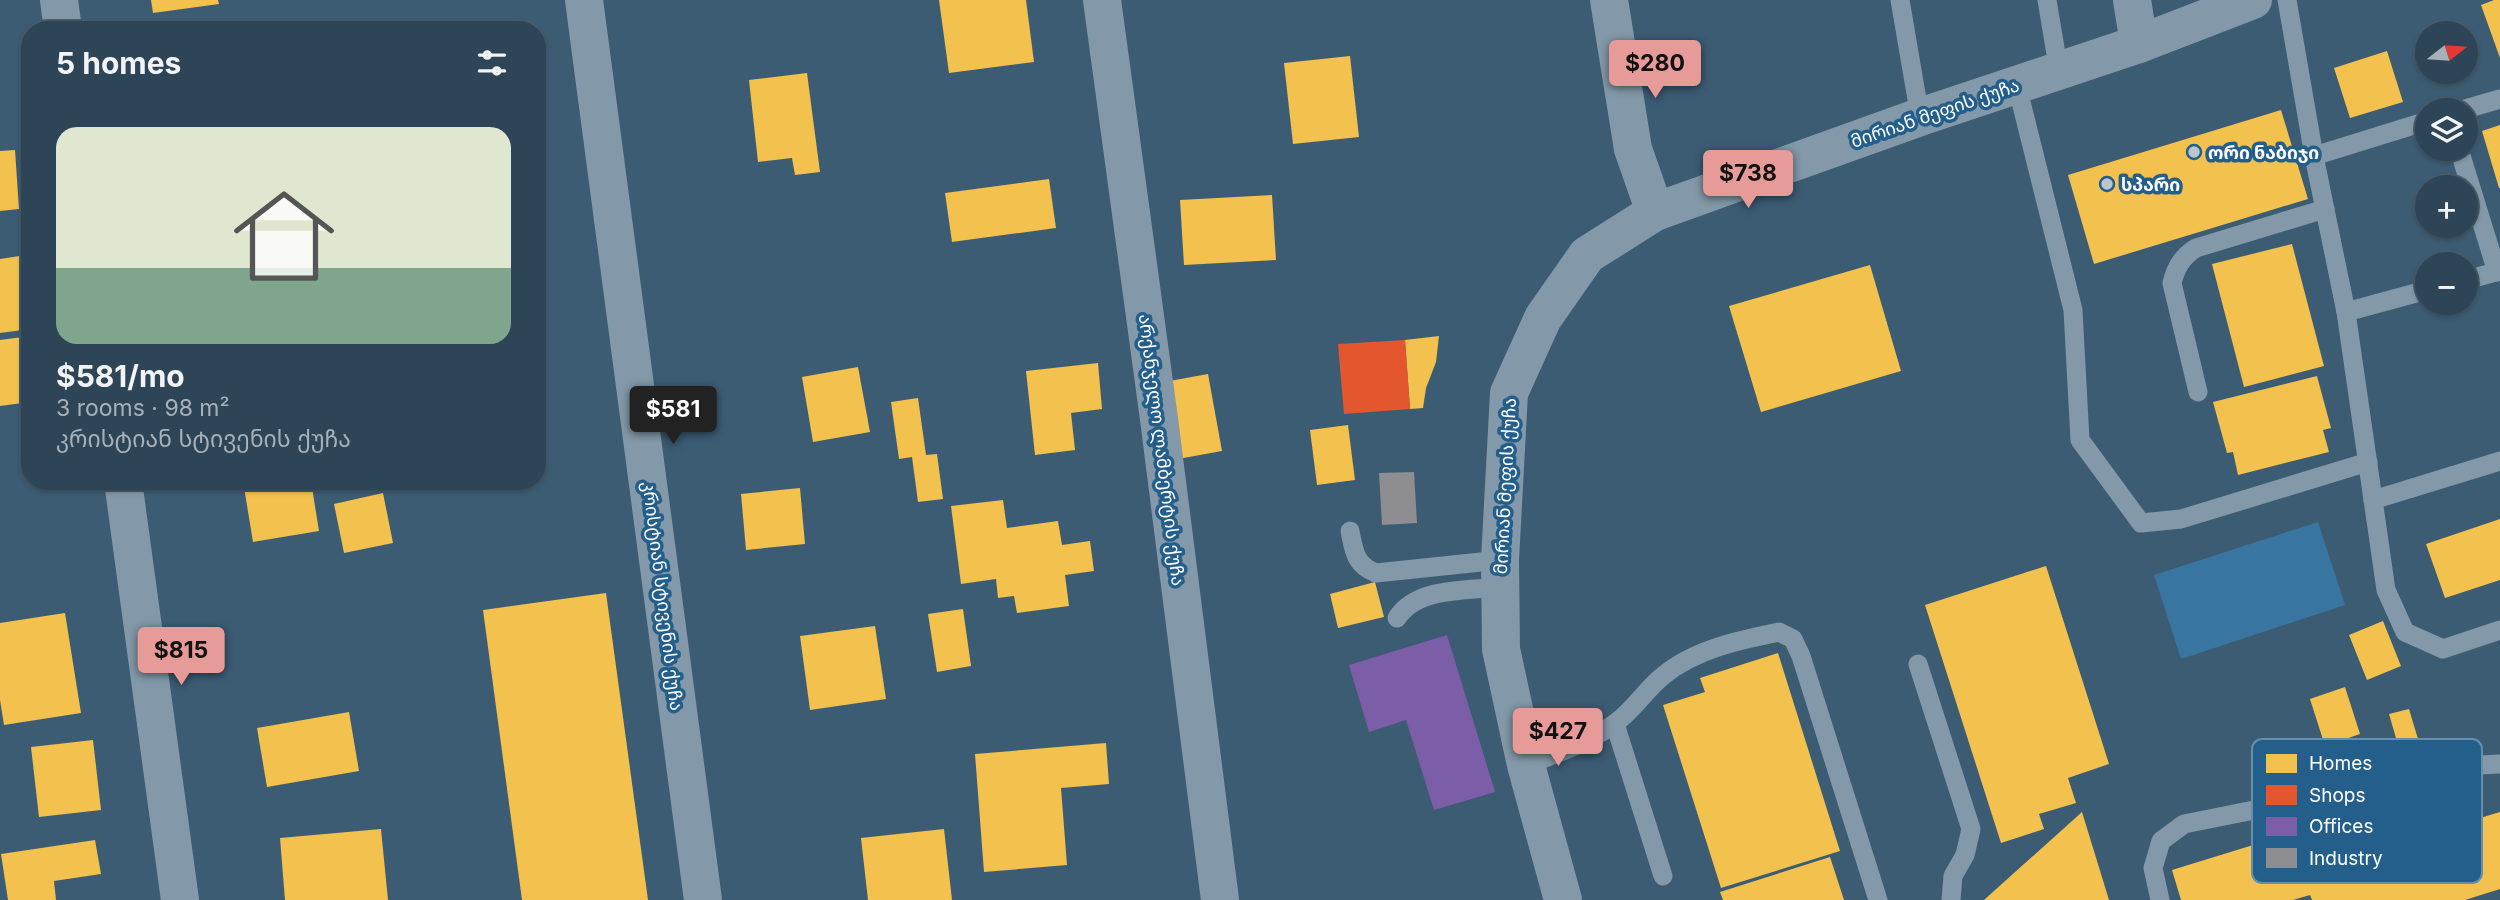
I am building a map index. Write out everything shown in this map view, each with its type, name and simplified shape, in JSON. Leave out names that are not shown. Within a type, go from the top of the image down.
[{"type":"street","points":[[59,0],[62,21]]},
{"type":"street","name":"კრისტიან სტივენის ქუჩა","points":[[584,0],[703,900]]},
{"type":"street","name":"არქანჯელო ლამბერტის ქუჩა","points":[[1102,0],[1220,900]]},
{"type":"street","points":[[1609,0],[1633,149],[1655,212]]},
{"type":"street","points":[[2132,0],[2139,44]]},
{"type":"street","name":"მირიან მეფის ქუჩა","points":[[1563,900],[1526,765],[1501,649],[1500,574],[1509,393],[1543,318],[1587,255],[1655,212],[1920,117],[2139,44],[2203,8],[2253,0]]},
{"type":"street","points":[[124,490],[180,900]]},
{"type":"lane","points":[[1900,0],[1920,117]]},
{"type":"lane","points":[[2047,0],[2059,72]]},
{"type":"lane","points":[[2287,0],[2314,156],[2346,312],[2386,590],[2405,632],[2443,649],[2500,630]]},
{"type":"lane","points":[[2017,86],[2073,310],[2080,440],[2141,523],[2181,519],[2368,462]]},
{"type":"lane","points":[[2478,105],[2500,99]]},
{"type":"lane","points":[[2314,156],[2415,125]]},
{"type":"lane","points":[[2463,161],[2499,272],[2478,277]]},
{"type":"lane","points":[[2198,392],[2172,283],[2175,270],[2185,255],[2196,248],[2226,238],[2325,209]]},
{"type":"lane","points":[[2346,312],[2415,293]]},
{"type":"lane","points":[[2373,500],[2500,461]]},
{"type":"lane","points":[[1350,530],[1359,561],[1365,569],[1376,573],[1500,574]]},
{"type":"lane","points":[[1397,618],[1403,608],[1426,596],[1500,574]]},
{"type":"lane","points":[[1526,765],[1576,746],[1615,724],[1664,674],[1692,657],[1723,645],[1779,632],[1793,639],[1805,668],[1878,900]]},
{"type":"lane","points":[[1919,664],[1971,829],[1965,855],[1953,876],[1951,900]]},
{"type":"lane","points":[[1615,724],[1663,876]]},
{"type":"lane","points":[[2482,765],[2500,764]]},
{"type":"lane","points":[[2160,900],[2153,868],[2161,842],[2184,824],[2252,810]]},
{"type":"shaded area","points":[[2318,522],[2345,605],[2181,659],[2154,575]]},
{"type":"building: Homes","points":[[151,0],[218,0],[219,4],[153,13]]},
{"type":"building: Homes","points":[[939,0],[1026,0],[1034,62],[949,73]]},
{"type":"building: Homes","points":[[2500,0],[2500,58],[2481,5]]},
{"type":"building: Homes","points":[[2387,51],[2403,102],[2350,118],[2334,68]]},
{"type":"building: Homes","points":[[1350,56],[1359,137],[1293,144],[1284,63]]},
{"type":"building: Homes","points":[[807,73],[820,172],[795,175],[792,158],[758,162],[749,80]]},
{"type":"building: Homes","points":[[2281,110],[2308,199],[2094,264],[2068,175]]},
{"type":"building: Homes","points":[[2500,125],[2500,188],[2499,188],[2482,131]]},
{"type":"building: Homes","points":[[15,150],[19,209],[0,211],[0,151]]},
{"type":"building: Homes","points":[[1049,179],[1056,228],[952,242],[945,193]]},
{"type":"building: Homes","points":[[1272,195],[1276,260],[1184,265],[1180,200]]},
{"type":"building: Homes","points":[[2292,244],[2324,366],[2244,387],[2212,264]]},
{"type":"building: Homes","points":[[21,256],[21,330],[0,333],[0,259]]},
{"type":"building: Homes","points":[[1870,265],[1901,371],[1761,412],[1729,306]]},
{"type":"building: Homes","points":[[1439,336],[1436,362],[1426,388],[1423,408],[1410,409],[1405,340]]},
{"type":"building: Homes","points":[[21,337],[21,403],[0,406],[0,340]]},
{"type":"building: Homes","points":[[1098,363],[1102,409],[1071,413],[1075,450],[1035,455],[1026,371]]},
{"type":"building: Homes","points":[[858,367],[870,432],[813,442],[802,377]]},
{"type":"building: Homes","points":[[1208,374],[1222,451],[1178,459],[1164,382]]},
{"type":"building: Homes","points":[[2317,376],[2331,428],[2323,430],[2329,452],[2238,475],[2233,452],[2227,453],[2213,402]]},
{"type":"building: Homes","points":[[918,398],[926,455],[937,454],[943,499],[918,502],[912,457],[899,459],[891,402]]},
{"type":"building: Homes","points":[[1348,425],[1355,480],[1317,485],[1310,430]]},
{"type":"building: Homes","points":[[800,488],[805,544],[746,550],[741,494]]},
{"type":"building: Homes","points":[[244,490],[312,490],[319,531],[253,542]]},
{"type":"building: Homes","points":[[383,493],[393,543],[344,553],[334,504]]},
{"type":"building: Homes","points":[[1003,500],[1007,528],[1058,521],[1062,545],[1090,541],[1094,571],[1065,575],[1069,606],[1017,613],[1014,596],[998,598],[996,579],[961,584],[951,506]]},
{"type":"building: Homes","points":[[2500,519],[2500,580],[2445,598],[2426,544]]},
{"type":"building: Homes","points":[[2046,566],[2109,764],[2068,778],[2076,803],[2039,814],[2044,829],[2001,843],[1925,605]]},
{"type":"building: Homes","points":[[1375,582],[1384,617],[1338,628],[1330,594]]},
{"type":"building: Homes","points":[[606,593],[648,900],[522,900],[483,610]]},
{"type":"building: Homes","points":[[963,609],[971,666],[937,672],[928,614]]},
{"type":"building: Homes","points":[[65,613],[81,713],[4,725],[0,700],[0,623]]},
{"type":"building: Homes","points":[[2383,621],[2401,666],[2367,680],[2349,635]]},
{"type":"building: Homes","points":[[875,626],[886,699],[810,710],[800,636]]},
{"type":"building: Homes","points":[[1778,653],[1840,851],[1721,888],[1663,705],[1705,692],[1700,678]]},
{"type":"building: Homes","points":[[2345,687],[2360,734],[2345,739],[2323,739],[2310,699]]},
{"type":"building: Homes","points":[[2409,709],[2418,739],[2396,739],[2389,714]]},
{"type":"building: Homes","points":[[349,712],[359,771],[267,787],[257,728]]},
{"type":"building: Homes","points":[[93,740],[101,810],[39,817],[31,747]]},
{"type":"building: Homes","points":[[1106,743],[1109,784],[1061,788],[1067,865],[984,872],[975,754]]},
{"type":"building: Homes","points":[[2082,812],[2109,900],[1984,900]]},
{"type":"building: Homes","points":[[2500,812],[2500,889],[2465,900],[2312,900],[2310,895],[2293,900],[2181,900],[2172,870],[2252,845],[2252,883],[2482,883],[2482,817]]},
{"type":"building: Homes","points":[[381,829],[388,900],[285,900],[280,838]]},
{"type":"building: Homes","points":[[944,829],[952,900],[868,900],[861,838]]},
{"type":"building: Homes","points":[[95,840],[101,874],[54,881],[56,900],[8,900],[1,854]]},
{"type":"building: Homes","points":[[1830,857],[1844,900],[1723,900],[1720,892]]},
{"type":"building: Shops","points":[[1405,340],[1410,409],[1344,414],[1338,344]]},
{"type":"building: Offices","points":[[1447,635],[1495,792],[1434,810],[1406,720],[1369,732],[1349,665]]},
{"type":"building: Industry","points":[[1414,472],[1417,523],[1382,525],[1379,473]]},
{"type":"place","name":"ორი ნაბიჯი","points":[[2194,152]]},
{"type":"place","name":"სპარი","points":[[2107,184]]}]
